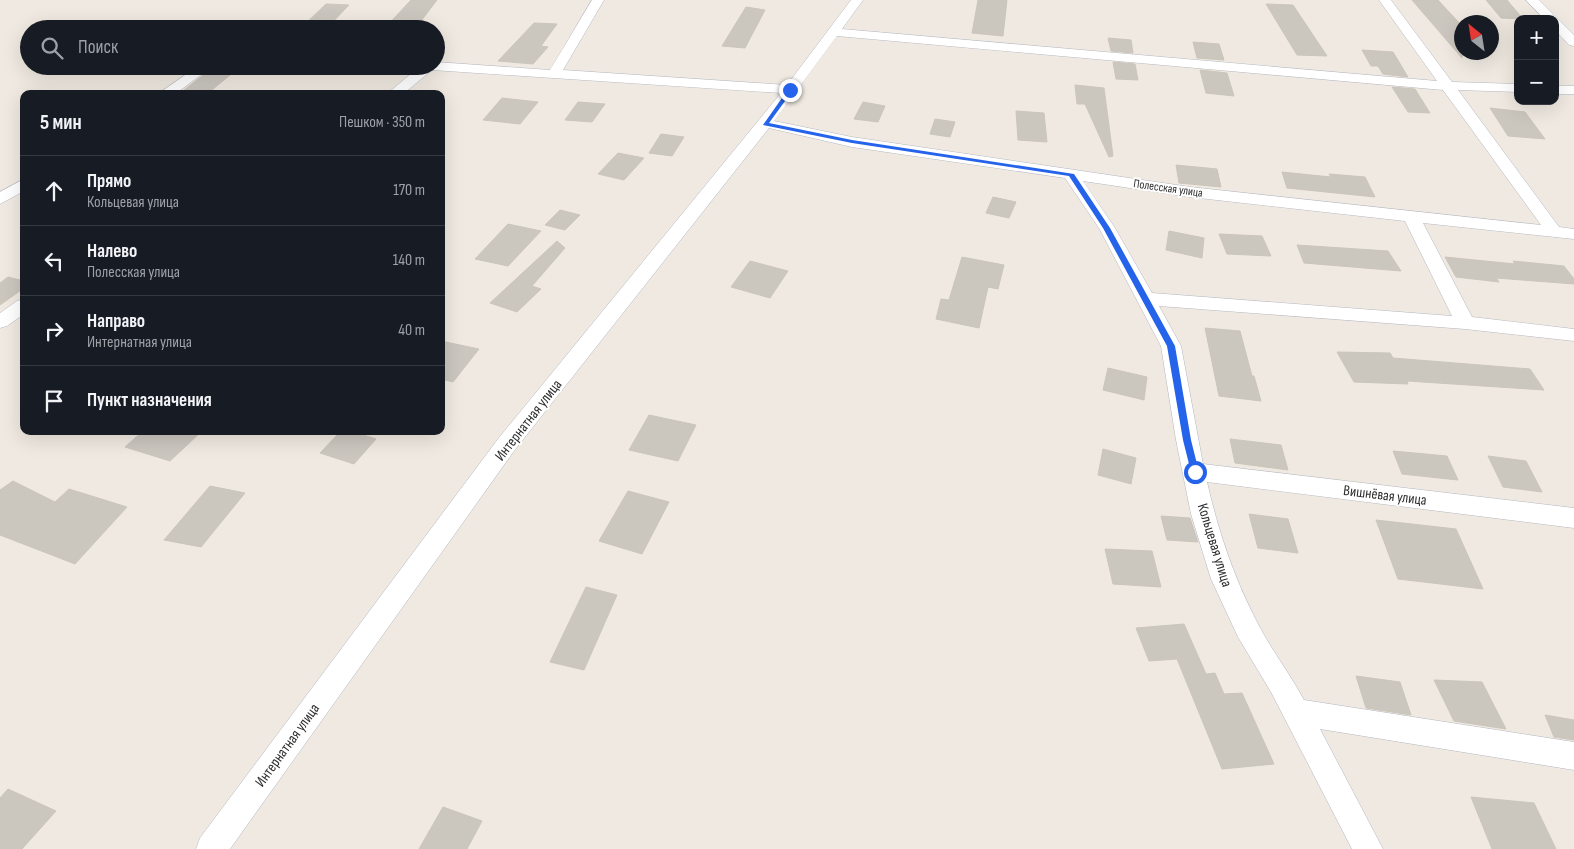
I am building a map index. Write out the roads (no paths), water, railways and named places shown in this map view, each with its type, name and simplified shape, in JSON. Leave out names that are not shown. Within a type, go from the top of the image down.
[{"type":"street","points":[[555,73],[598,0]]},
{"type":"street","name":"Интернатная улица","points":[[211,849],[506,445],[765,124],[857,0]]},
{"type":"street","points":[[1385,0],[1554,232]]},
{"type":"street","points":[[1532,0],[1547,15]]},
{"type":"street","points":[[1559,27],[1574,42]]},
{"type":"street","points":[[835,32],[1448,86],[1514,88]]},
{"type":"street","points":[[445,67],[790,90]]},
{"type":"street","points":[[171,90],[194,75]]},
{"type":"street","points":[[399,90],[418,75]]},
{"type":"street","points":[[1559,90],[1574,90]]},
{"type":"street","name":"Полесская улица","points":[[765,124],[852,142],[1190,192],[1574,234]]},
{"type":"street","name":"Кольцевая улица","points":[[1071,175],[1107,228],[1171,346],[1187,440],[1203,514],[1223,579],[1247,629],[1297,712],[1368,849]]},
{"type":"street","points":[[0,199],[20,186]]},
{"type":"street","points":[[1411,215],[1465,323]]},
{"type":"street","points":[[1146,300],[1465,323],[1574,335]]},
{"type":"street","points":[[0,322],[20,308]]},
{"type":"street","name":"Вишнёвая улица","points":[[1195,472],[1574,518]]},
{"type":"street","points":[[1297,712],[1574,756]]}]
